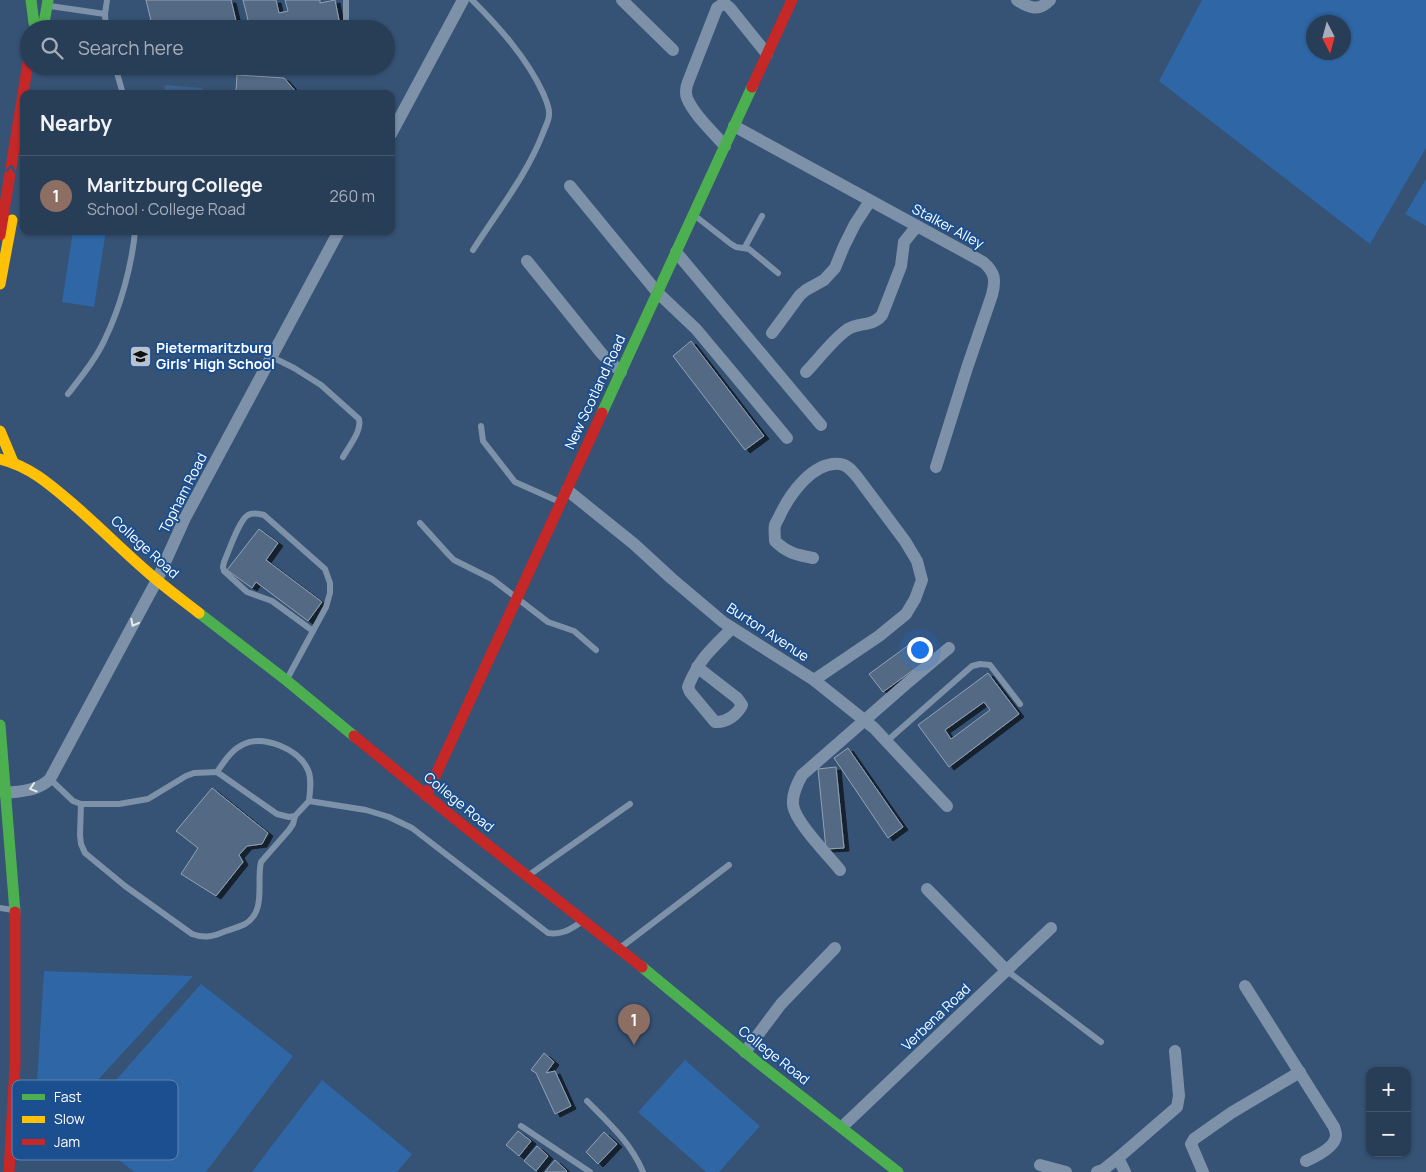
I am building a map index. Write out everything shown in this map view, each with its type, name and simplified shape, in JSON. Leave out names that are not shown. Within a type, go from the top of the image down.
[{"type":"street","points":[[31,0],[35,20]]},
{"type":"street","points":[[395,126],[462,0]]},
{"type":"street","points":[[622,0],[673,50]]},
{"type":"street","name":"New Scotland Road","points":[[426,796],[792,0]]},
{"type":"street","points":[[1017,0],[1028,7],[1034,8],[1043,7],[1050,0]]},
{"type":"street","points":[[725,146],[694,109],[686,91],[717,8],[723,2],[767,54]]},
{"type":"street","points":[[39,20],[44,3]]},
{"type":"street","points":[[24,90],[26,75]]},
{"type":"street","points":[[34,90],[36,75]]},
{"type":"street","points":[[0,284],[3,237],[20,119]]},
{"type":"street","name":"Stalker Alley","points":[[734,126],[990,267],[995,283],[936,467]]},
{"type":"street","points":[[3,237],[20,167]]},
{"type":"street","points":[[570,186],[657,292],[696,329],[787,438]]},
{"type":"street","points":[[772,332],[800,295],[824,280],[835,268],[855,224],[870,201]]},
{"type":"street","points":[[806,372],[844,331],[858,325],[873,323],[882,315],[901,266],[904,242],[917,226]]},
{"type":"street","name":"Topham Road","points":[[50,779],[157,580],[185,518],[337,235]]},
{"type":"street","points":[[676,252],[821,425]]},
{"type":"street","points":[[528,262],[602,354],[621,372]]},
{"type":"street","points":[[0,431],[13,462]]},
{"type":"street","name":"College Road","points":[[0,459],[13,462],[31,471],[52,486],[157,580],[286,680],[426,796],[898,1172]]},
{"type":"street","points":[[814,558],[796,555],[783,549],[775,541],[775,525],[786,502],[814,471],[840,464],[849,468],[858,478],[906,541],[918,561],[922,580],[915,599],[906,614],[880,636],[814,680]]},
{"type":"street","name":"Burton Avenue","points":[[566,490],[634,544],[671,578],[732,628],[814,680],[866,721],[948,806]]},
{"type":"street","points":[[698,667],[737,698],[742,705],[738,713],[724,721],[715,722],[688,687],[698,667],[704,658],[732,628]]},
{"type":"street","points":[[840,870],[797,818],[793,799],[802,775],[949,648]]},
{"type":"street","points":[[0,725],[5,793],[3,810],[15,910],[14,1080]]},
{"type":"street","points":[[5,793],[37,788],[50,779]]},
{"type":"street","points":[[927,889],[1006,970]]},
{"type":"street","name":"Verbena Road","points":[[842,1127],[1051,928]]},
{"type":"street","points":[[745,1052],[781,1004],[836,948]]},
{"type":"street","points":[[1245,986],[1334,1127],[1336,1136],[1329,1147],[1306,1161]]},
{"type":"street","points":[[1097,1172],[1103,1170],[1118,1158],[1177,1107],[1179,1096],[1175,1051]]},
{"type":"street","points":[[1203,1172],[1191,1144],[1194,1139],[1231,1113],[1300,1072]]},
{"type":"street","points":[[9,1172],[12,1114]]},
{"type":"street","points":[[1118,1158],[1126,1172]]},
{"type":"street","points":[[1040,1165],[1066,1172]]},
{"type":"lane","points":[[105,20],[107,0]]},
{"type":"lane","points":[[346,0],[346,20]]},
{"type":"lane","points":[[472,0],[490,17],[528,66],[546,100],[549,115],[524,172],[473,250]]},
{"type":"lane","points":[[44,3],[105,14]]},
{"type":"lane","points":[[118,75],[122,90]]},
{"type":"lane","points":[[693,215],[731,244],[736,247],[749,249],[778,273]]},
{"type":"lane","points":[[745,248],[762,216]]},
{"type":"lane","points":[[68,394],[92,363],[105,340],[125,283],[134,235]]},
{"type":"lane","points":[[272,357],[321,385],[359,419],[361,424],[343,457]]},
{"type":"lane","points":[[481,426],[484,441],[515,482],[561,502]]},
{"type":"lane","points":[[286,680],[313,631],[326,607],[330,593],[330,582],[325,569],[264,515],[256,513],[247,515],[224,562],[224,571],[247,592],[272,601],[313,631]]},
{"type":"lane","points":[[420,523],[454,560],[492,579],[548,622],[574,631],[596,650]]},
{"type":"lane","points":[[887,741],[972,666],[980,664],[990,665],[1020,704]]},
{"type":"lane","points":[[81,804],[80,835],[85,853],[124,886],[192,934],[200,937],[210,937],[244,924],[252,919],[257,912],[261,862],[289,830],[295,816],[309,801],[310,780],[308,769],[302,760],[284,747],[262,741],[243,744],[236,749],[217,772]]},
{"type":"lane","points":[[50,779],[73,801],[81,804],[119,804],[148,799],[194,773],[217,772],[277,814],[289,817],[295,816]]},
{"type":"lane","points":[[309,801],[366,810],[389,817],[412,828],[548,933],[564,932],[583,921]]},
{"type":"lane","points":[[527,877],[630,804]]},
{"type":"lane","points":[[619,948],[729,865]]},
{"type":"lane","points":[[0,908],[15,910]]},
{"type":"lane","points":[[1006,970],[1102,1042]]},
{"type":"lane","points":[[587,1101],[619,1133],[632,1150],[643,1172]]},
{"type":"lane","points":[[521,1126],[590,1172]]},
{"type":"shaded area","points":[[1202,0],[1426,0],[1426,148],[1370,244],[1159,81]]},
{"type":"shaded area","points":[[165,85],[202,88],[202,90],[164,90]]},
{"type":"shaded area","points":[[1426,179],[1426,226],[1405,214]]},
{"type":"shaded area","points":[[72,235],[105,235],[94,307],[62,302]]},
{"type":"shaded area","points":[[44,971],[193,976],[98,1080],[37,1080]]},
{"type":"shaded area","points":[[201,984],[293,1056],[206,1172],[134,1172],[119,1160],[178,1160],[178,1080],[116,1080]]},
{"type":"shaded area","points":[[685,1060],[760,1126],[719,1172],[706,1172],[638,1112]]},
{"type":"shaded area","points":[[322,1080],[412,1154],[397,1172],[252,1172]]},
{"type":"building","points":[[146,0],[231,0],[236,20],[151,20]]},
{"type":"building","points":[[243,0],[276,0],[279,13],[288,11],[285,0],[320,0],[320,3],[335,0],[339,20],[248,20]]},
{"type":"building","points":[[237,75],[284,78],[294,90],[236,90]]},
{"type":"building","points":[[691,341],[764,436],[745,450],[673,356]]},
{"type":"building","points":[[259,529],[278,543],[266,560],[322,602],[308,621],[256,582],[252,588],[227,570]]},
{"type":"building","points":[[917,639],[931,657],[883,692],[869,674]]},
{"type":"building","points":[[988,673],[1019,714],[949,767],[918,725]],"holes":[[[984,702],[990,710],[951,739],[945,730]]]},
{"type":"building","points":[[848,748],[903,827],[888,838],[834,758]]},
{"type":"building","points":[[836,767],[844,848],[826,849],[818,769]]},
{"type":"building","points":[[212,788],[268,833],[262,844],[247,846],[239,855],[243,862],[216,896],[181,874],[198,848],[176,831]]},
{"type":"building","points":[[544,1053],[554,1062],[546,1073],[555,1071],[571,1106],[555,1114],[536,1073],[531,1070]]},
{"type":"building","points":[[518,1131],[531,1141],[519,1156],[506,1145]]},
{"type":"building","points":[[604,1132],[617,1144],[598,1164],[586,1152]]},
{"type":"building","points":[[537,1146],[548,1156],[536,1171],[524,1161]]},
{"type":"building","points":[[555,1160],[567,1171],[566,1172],[545,1172]]},
{"type":"traffic: fast","points":[[31,0],[34,20]]},
{"type":"traffic: fast","points":[[45,20],[48,0]]},
{"type":"traffic: fast","points":[[602,413],[752,87]]},
{"type":"traffic: fast","points":[[199,613],[286,680],[354,736]]},
{"type":"traffic: fast","points":[[0,725],[15,912]]},
{"type":"traffic: fast","points":[[642,967],[756,1061],[898,1172]]},
{"type":"traffic: slow","points":[[0,284],[12,220]]},
{"type":"traffic: slow","points":[[0,431],[13,462]]},
{"type":"traffic: slow","points":[[0,459],[21,466],[49,484],[146,571],[199,613]]},
{"type":"traffic: jam","points":[[752,87],[792,0]]},
{"type":"traffic: jam","points":[[24,90],[26,75]]},
{"type":"traffic: jam","points":[[0,235],[20,112]]},
{"type":"traffic: jam","points":[[426,796],[602,413]]},
{"type":"traffic: jam","points":[[354,736],[465,827],[642,967]]},
{"type":"traffic: jam","points":[[14,1080],[15,912]]},
{"type":"traffic: jam","points":[[9,1172],[12,1118]]},
{"type":"place","name":"Pietermaritzburg Girls' High School","points":[[140,356]]},
{"type":"place","name":"Maritzburg College","points":[[634,1045]]}]
